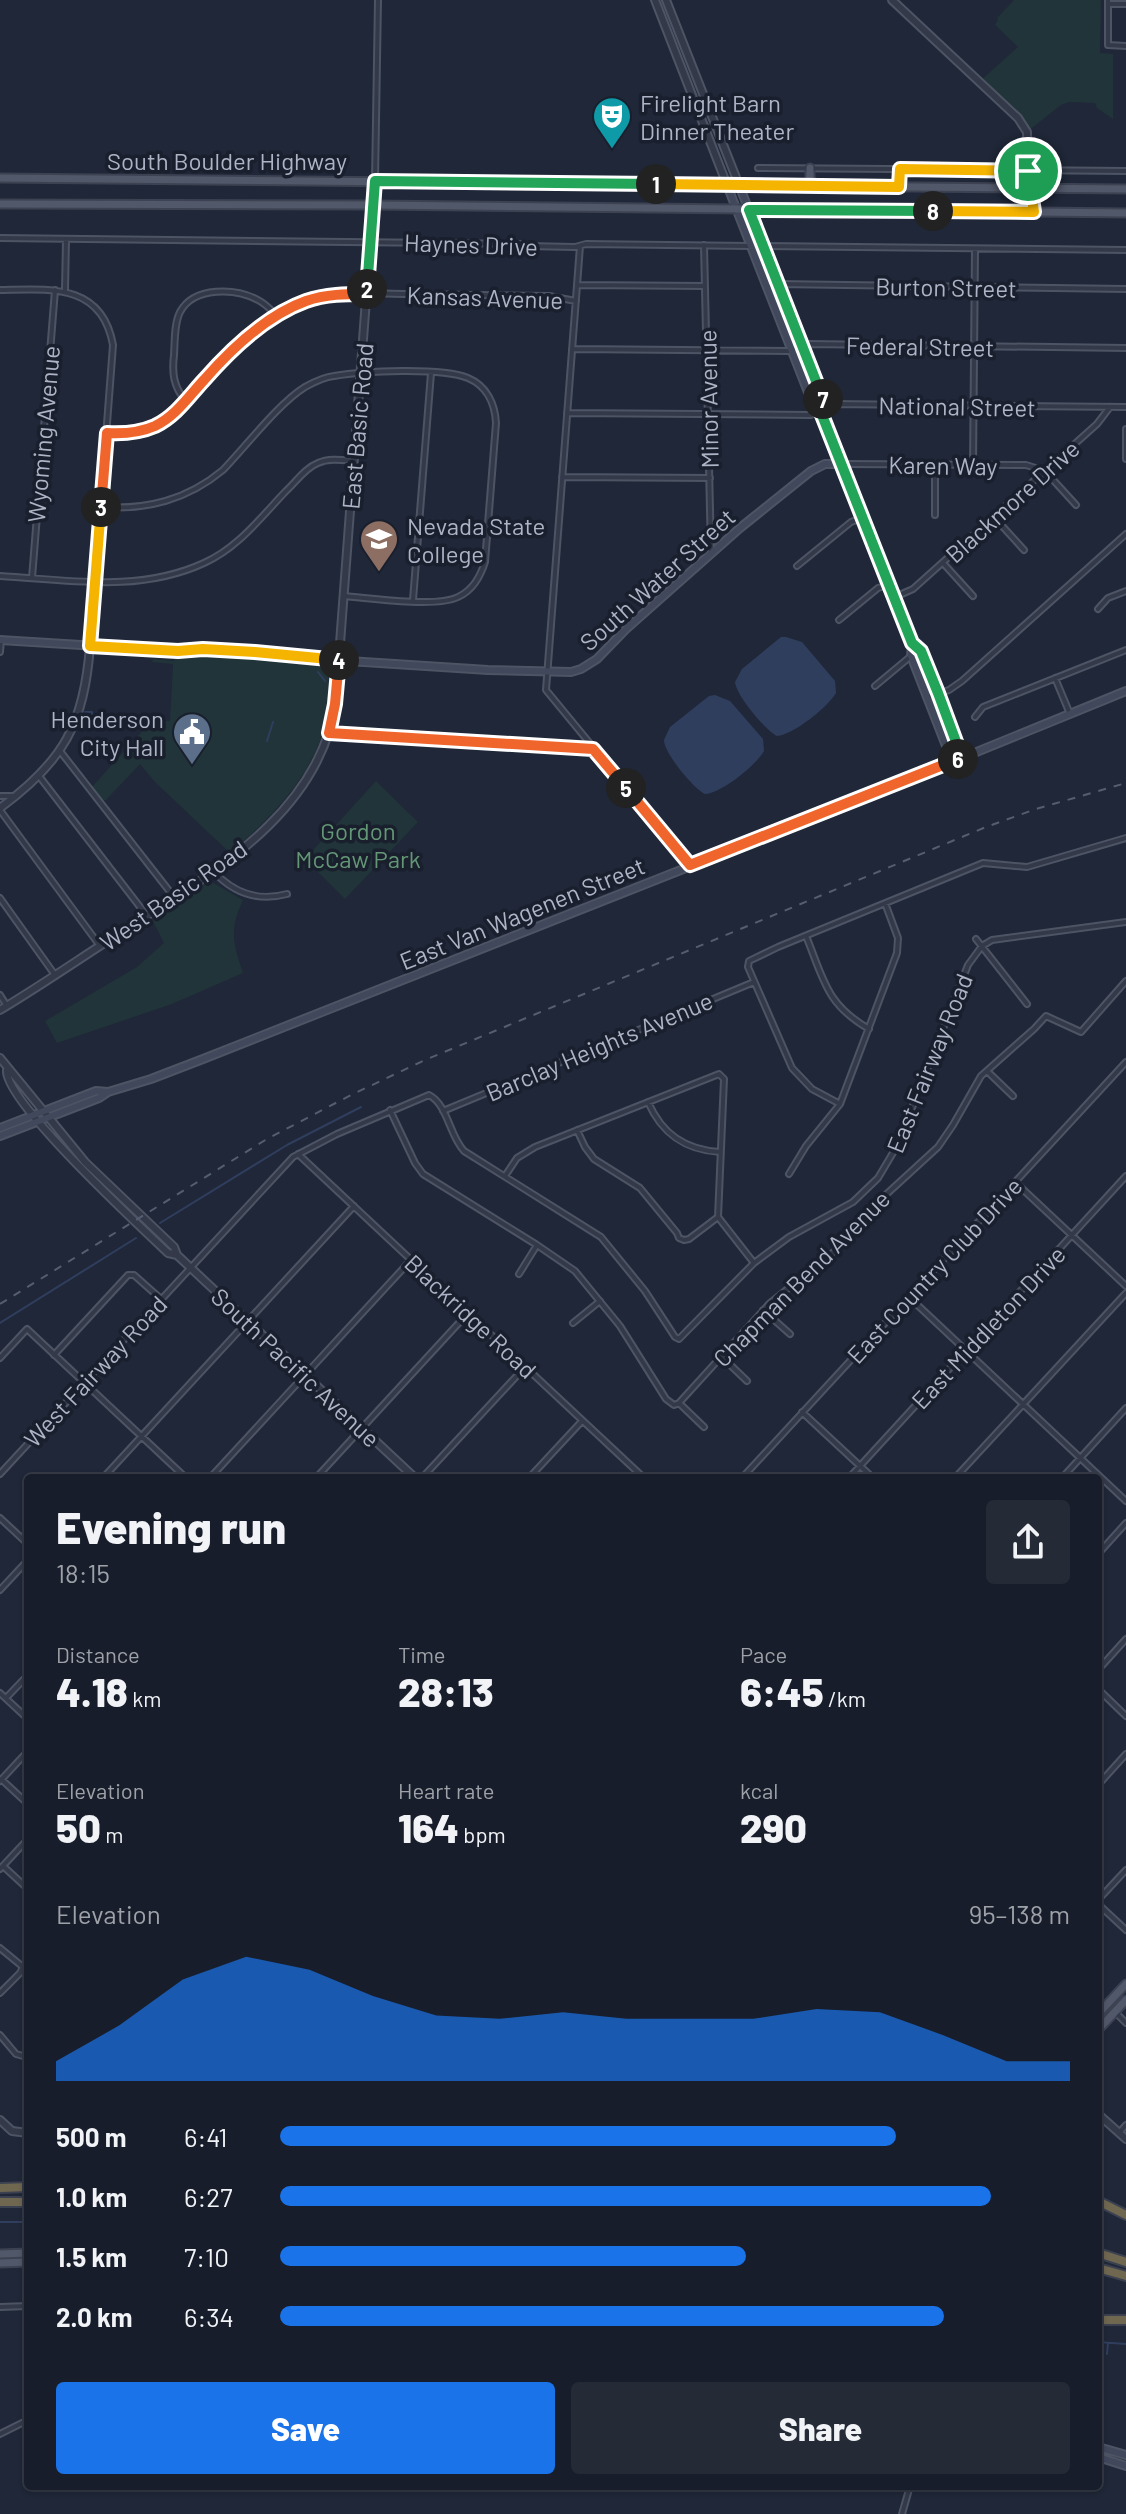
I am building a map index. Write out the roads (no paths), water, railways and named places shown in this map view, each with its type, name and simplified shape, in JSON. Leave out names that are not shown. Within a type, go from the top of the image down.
[{"type":"highway","points":[[0,2188],[24,2187]]},
{"type":"highway","points":[[0,2202],[24,2202]]},
{"type":"highway","points":[[1102,2203],[1126,2215]]},
{"type":"highway","points":[[1102,2254],[1126,2262]]},
{"type":"highway","points":[[1102,2269],[1126,2276]]},
{"type":"highway","points":[[1102,2320],[1126,2320]]},
{"type":"main road","points":[[810,168],[810,186]]},
{"type":"main road","points":[[899,187],[900,169]]},
{"type":"main road","name":"South Boulder Highway","points":[[0,178],[1126,189]]},
{"type":"main road","points":[[727,185],[813,405],[820,410],[895,597],[912,643],[911,656],[948,751],[958,759]]},
{"type":"main road","points":[[739,185],[824,401],[820,410]]},
{"type":"main road","name":"South Boulder Highway","points":[[0,204],[1126,213]]},
{"type":"main road","name":"South Water Street","points":[[0,640],[571,672],[597,659],[626,629],[711,554],[811,471],[825,464],[842,464]]},
{"type":"main road","points":[[912,643],[921,651],[938,693],[958,747],[958,759]]},
{"type":"main road","name":"East Van Wagenen Street","points":[[40,1116],[96,1091],[108,1092],[164,1074],[1126,691]]},
{"type":"main road","points":[[0,1128],[40,1116]]},
{"type":"main road","points":[[0,1136],[40,1116]]},
{"type":"main road","points":[[1102,2010],[1126,1984]]},
{"type":"main road","points":[[1102,2026],[1126,2000]]},
{"type":"main road","points":[[0,2254],[24,2253]]},
{"type":"main road","points":[[0,2263],[24,2262]]},
{"type":"main road","points":[[1102,2448],[1126,2455]]},
{"type":"main road","points":[[1102,2458],[1126,2466]]},
{"type":"street","name":"East Basic Road","points":[[339,660],[374,205],[378,0]]},
{"type":"street","points":[[656,0],[727,185]]},
{"type":"street","points":[[666,0],[739,185]]},
{"type":"street","points":[[892,0],[1018,118],[1027,132],[1028,171],[1034,212]]},
{"type":"street","points":[[1126,4],[1108,2],[1108,45],[1126,46]]},
{"type":"street","points":[[678,59],[688,56]]},
{"type":"street","points":[[758,168],[1126,171]]},
{"type":"street","name":"Haynes Drive","points":[[0,238],[750,246]]},
{"type":"street","points":[[65,291],[66,239]]},
{"type":"street","name":"Minor Avenue","points":[[704,245],[711,554]]},
{"type":"street","points":[[580,246],[547,672],[548,694],[690,865]]},
{"type":"street","points":[[761,246],[1126,250]]},
{"type":"street","points":[[973,466],[975,249]]},
{"type":"street","name":"Burton Street","points":[[767,288],[777,284],[1126,289]]},
{"type":"street","points":[[577,285],[705,286]]},
{"type":"street","points":[[0,290],[65,291],[89,301],[102,315],[111,332],[113,345],[90,646],[80,709],[60,751],[39,776],[0,809],[100,946]]},
{"type":"street","name":"Wyoming Avenue","points":[[32,578],[55,290]]},
{"type":"street","points":[[186,401],[174,380],[172,369],[177,321],[181,309],[189,300],[210,292],[239,293],[257,299],[277,316]]},
{"type":"street","name":"Kansas Avenue","points":[[107,433],[141,432],[158,425],[175,413],[235,348],[277,316],[308,300],[336,294],[367,294],[549,296],[576,301]]},
{"type":"street","name":"Federal Street","points":[[572,349],[791,350],[807,344],[1126,348]]},
{"type":"street","points":[[413,600],[431,373]]},
{"type":"street","points":[[101,507],[140,507],[181,497],[211,480],[306,386],[335,376],[361,374],[453,374],[469,379],[486,392],[495,409],[485,562],[481,573],[468,591],[460,596],[435,601],[343,596]]},
{"type":"street","name":"National Street","points":[[567,413],[811,415],[831,404],[1110,407]]},
{"type":"street","points":[[1110,407],[1126,407]]},
{"type":"street","name":"Blackmore Drive","points":[[895,597],[913,589],[943,563],[1097,424],[1110,407]]},
{"type":"street","points":[[1126,429],[1126,459]]},
{"type":"street","points":[[0,576],[95,582],[149,581],[170,577],[207,562],[243,537],[317,463],[354,461]]},
{"type":"street","name":"Karen Way","points":[[842,464],[1026,465],[1045,471]]},
{"type":"street","points":[[935,464],[935,515]]},
{"type":"street","points":[[1045,471],[1076,505]]},
{"type":"street","points":[[562,477],[710,478]]},
{"type":"street","points":[[994,517],[1024,550]]},
{"type":"street","points":[[797,566],[851,522],[863,518]]},
{"type":"street","points":[[927,697],[962,681],[1126,534]]},
{"type":"street","points":[[943,563],[973,596]]},
{"type":"street","points":[[839,620],[878,588],[890,585]]},
{"type":"street","points":[[1098,609],[1108,598],[1126,591]]},
{"type":"street","points":[[0,640],[0,652]]},
{"type":"street","points":[[975,717],[983,707],[1126,650]]},
{"type":"street","points":[[875,686],[921,651]]},
{"type":"street","name":"West Basic Road","points":[[0,1010],[214,872],[269,824],[313,770],[329,733],[339,660]]},
{"type":"street","points":[[1055,678],[1070,714]]},
{"type":"street","points":[[329,733],[593,749]]},
{"type":"street","points":[[60,751],[175,898]]},
{"type":"street","points":[[39,776],[147,916]]},
{"type":"street","points":[[0,796],[15,797]]},
{"type":"street","points":[[840,1104],[812,1089],[792,1068],[754,982],[749,961],[983,863],[1027,867],[1126,838]]},
{"type":"street","points":[[214,872],[235,890],[247,895],[270,897],[287,894]]},
{"type":"street","points":[[0,898],[55,975]]},
{"type":"street","points":[[789,1174],[806,1146],[840,1104],[897,953],[898,938],[885,903]]},
{"type":"street","name":"East Fairway Road","points":[[443,1111],[461,1147],[601,1237],[679,1339],[754,1263],[789,1237],[868,1191],[897,1146],[968,965],[982,946],[1005,937],[1126,922]]},
{"type":"street","points":[[806,936],[831,996],[849,1018],[869,1029]]},
{"type":"street","points":[[976,939],[1027,1004]]},
{"type":"street","name":"Chapman Bend Avenue","points":[[676,1404],[763,1310],[841,1246],[879,1201],[938,1147],[974,1086],[987,1071],[1046,1016],[1081,1032],[1126,981]]},
{"type":"street","name":"Barclay Heights Avenue","points":[[443,1111],[754,982]]},
{"type":"street","points":[[0,995],[7,1006]]},
{"type":"street","name":"South Pacific Avenue","points":[[0,1058],[7,1070],[13,1072],[40,1116],[97,1174],[174,1247],[177,1255],[190,1268],[411,1474]]},
{"type":"street","name":"East Country Club Drive","points":[[746,1474],[1015,1182],[1124,1069],[1126,1062]]},
{"type":"street","points":[[987,1071],[1013,1096]]},
{"type":"street","points":[[505,1176],[523,1153],[714,1075],[723,1076],[718,1217],[754,1263]]},
{"type":"street","points":[[190,1268],[298,1154],[429,1095],[438,1100],[443,1111]]},
{"type":"street","points":[[648,1101],[658,1123],[672,1135],[698,1149],[720,1152]]},
{"type":"street","points":[[390,1110],[423,1174],[575,1271],[620,1326],[666,1399],[704,1427]]},
{"type":"street","points":[[577,1130],[590,1154],[640,1188],[679,1238],[689,1239],[718,1217]]},
{"type":"street","name":"Blackridge Road","points":[[298,1154],[637,1474]]},
{"type":"street","name":"East Middleton Drive","points":[[853,1474],[1126,1176]]},
{"type":"street","points":[[1015,1182],[1126,1286]]},
{"type":"street","points":[[107,1474],[354,1206]]},
{"type":"street","points":[[519,1274],[537,1245]]},
{"type":"street","points":[[214,1474],[411,1260]]},
{"type":"street","name":"West Fairway Road","points":[[0,1474],[190,1268]]},
{"type":"street","points":[[54,1355],[131,1274],[161,1299]]},
{"type":"street","points":[[959,1474],[1126,1293]]},
{"type":"street","points":[[909,1297],[1097,1474]]},
{"type":"street","points":[[573,1323],[600,1301]]},
{"type":"street","points":[[763,1310],[790,1334]]},
{"type":"street","points":[[320,1474],[468,1313]]},
{"type":"street","points":[[0,1358],[27,1329],[182,1474]]},
{"type":"street","points":[[721,1356],[747,1381]]},
{"type":"street","points":[[426,1474],[525,1367]]},
{"type":"street","points":[[1066,1474],[1126,1408]]},
{"type":"street","points":[[802,1412],[869,1474]]},
{"type":"street","points":[[533,1474],[583,1420]]},
{"type":"street","points":[[1102,1479],[1126,1501]]},
{"type":"street","points":[[0,1518],[24,1540]]},
{"type":"street","points":[[1102,1550],[1126,1523]]},
{"type":"street","points":[[0,1590],[24,1564]]},
{"type":"street","points":[[1102,1666],[1126,1639]]},
{"type":"street","points":[[6,1698],[24,1679]]},
{"type":"street","points":[[0,1693],[24,1715]]},
{"type":"street","points":[[1102,1693],[1126,1716]]},
{"type":"street","points":[[1102,1781],[1126,1754]]},
{"type":"street","points":[[24,1755],[1,1780],[24,1800]]},
{"type":"street","points":[[24,1843],[2,1868],[24,1886]]},
{"type":"street","points":[[1102,1897],[1126,1870]]},
{"type":"street","points":[[1102,1906],[1126,1930]]},
{"type":"street","points":[[0,1948],[23,1967],[0,1993]]},
{"type":"street","points":[[1115,2012],[1126,2023]]},
{"type":"street","points":[[0,2035],[16,2054],[24,2055]]},
{"type":"street","points":[[1102,2118],[1126,2139]]},
{"type":"street","points":[[0,2120],[12,2131],[24,2132]]},
{"type":"street","points":[[1119,2133],[1126,2125]]},
{"type":"street","points":[[0,2307],[24,2306]]},
{"type":"street","points":[[0,2434],[24,2422]]},
{"type":"street","points":[[902,2514],[909,2490]]},
{"type":"water","points":[[781,637],[802,642],[835,681],[836,693],[810,719],[792,731],[777,736],[752,712],[735,682],[742,669]]},
{"type":"water","points":[[709,696],[730,701],[763,739],[764,751],[738,777],[720,789],[705,794],[680,770],[664,740],[670,727]]},
{"type":"waterway","points":[[318,672],[325,681]]},
{"type":"waterway","points":[[85,712],[92,712],[92,719],[97,720]]},
{"type":"waterway","points":[[267,741],[273,722]]},
{"type":"waterway","points":[[160,1223],[287,1145],[361,1107]]},
{"type":"waterway","points":[[0,1323],[136,1238]]},
{"type":"waterway","points":[[0,2222],[24,2222]]},
{"type":"waterway","points":[[1102,2342],[1126,2344]]},
{"type":"waterway","points":[[1107,2354],[1108,2343]]},
{"type":"railway","points":[[0,1304],[267,1139],[425,1060],[986,827],[1126,783]]},
{"type":"place","name":"Firelight Barn Dinner Theater","points":[[612,150]]},
{"type":"place","name":"Nevada State College","points":[[379,573]]},
{"type":"place","name":"Henderson City Hall","points":[[192,766]]},
{"type":"park label","name":"Gordon McCaw Park","points":[[358,844]]}]
